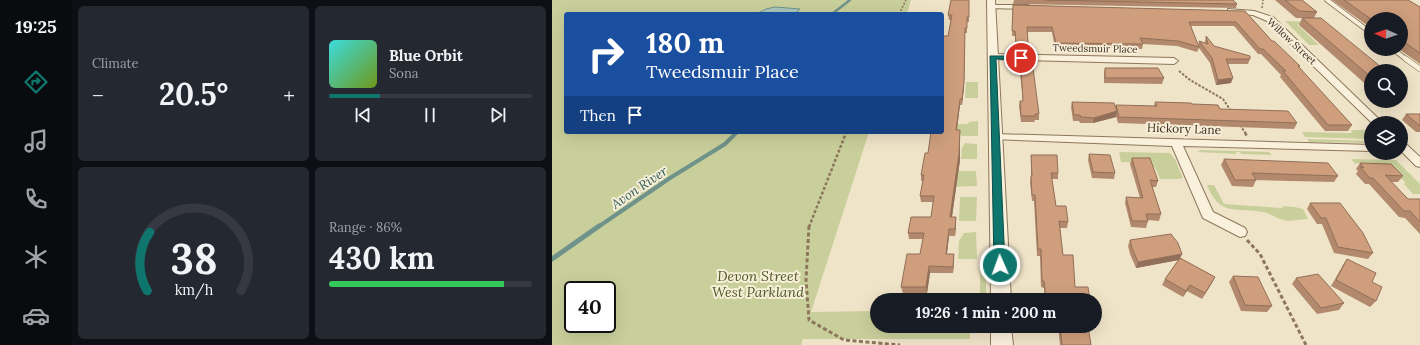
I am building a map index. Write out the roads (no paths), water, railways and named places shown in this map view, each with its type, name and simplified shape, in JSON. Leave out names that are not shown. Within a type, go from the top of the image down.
[{"type":"street","points":[[1001,293],[991,3],[1035,8]]},
{"type":"street","name":"Willow Street","points":[[1220,11],[1254,12],[1266,16],[1371,116]]},
{"type":"street","name":"Tweedsmuir Place","points":[[992,57],[1174,61]]},
{"type":"street","name":"Hickory Lane","points":[[995,136],[1364,148]]},
{"type":"street","points":[[1176,142],[1208,214],[1240,232]]},
{"type":"street","points":[[1408,148],[1420,149]]},
{"type":"street","points":[[1408,153],[1420,163]]},
{"type":"lane","points":[[1327,0],[1364,28]]},
{"type":"lane","points":[[1402,56],[1420,69]]},
{"type":"water","points":[[775,7],[800,9],[797,12],[760,12]]},
{"type":"waterway","name":"Avon River","points":[[835,12],[850,0]]},
{"type":"waterway","name":"Avon River","points":[[598,227],[670,178],[725,144],[735,134]]},
{"type":"waterway","name":"Avon River","points":[[552,259],[599,226]]},
{"type":"park label","name":"Devon Street West Parkland","points":[[758,284]]}]
